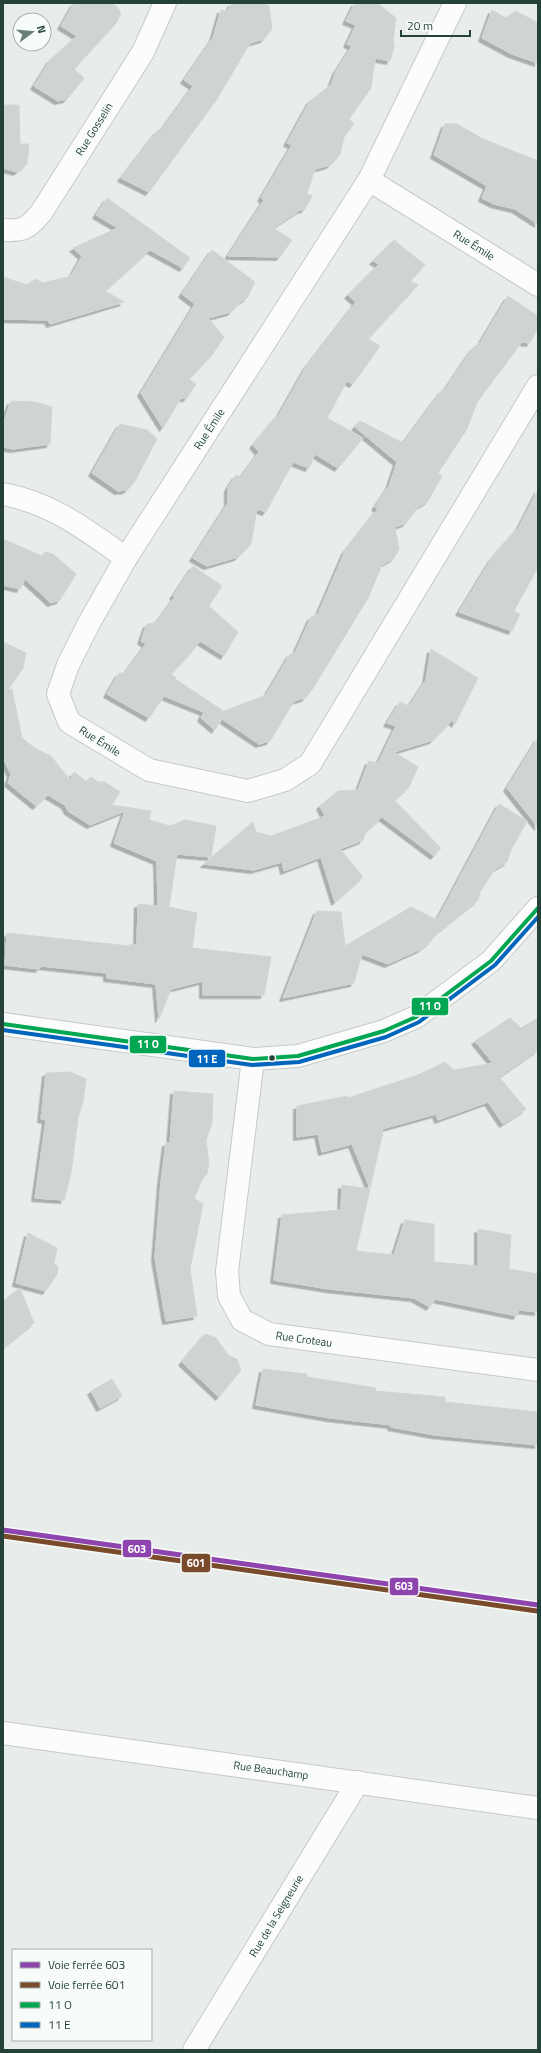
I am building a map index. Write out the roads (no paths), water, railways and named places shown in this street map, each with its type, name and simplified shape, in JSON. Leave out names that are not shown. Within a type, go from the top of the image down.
[{"type":"street","name":"Rue Gosselin","points":[[3,230],[15,231],[28,228],[40,214],[142,52],[165,3]]},
{"type":"street","name":"Rue Émile","points":[[455,3],[369,180],[126,558],[85,630],[68,665],[58,694],[69,722],[149,770],[248,791],[285,780],[310,764],[538,386]]},
{"type":"street","name":"Rue Émile","points":[[369,180],[538,285]]},
{"type":"street","points":[[3,494],[24,498],[60,513],[126,558]]},
{"type":"street","points":[[3,1024],[253,1059],[298,1056],[384,1031],[416,1017],[491,961],[538,908]]},
{"type":"street","name":"Rue Croteau","points":[[253,1059],[227,1271],[229,1296],[242,1320],[269,1334],[538,1370]]},
{"type":"street","name":"Rue Beauchamp","points":[[6,1739],[358,1782],[538,1808]]},
{"type":"street","name":"Rue de la Seigneurie","points":[[194,2050],[358,1782]]},
{"type":"rail line","name":"603","points":[[3,1530],[538,1605]]},
{"type":"rail line","name":"601","points":[[3,1536],[537,1611]]}]
